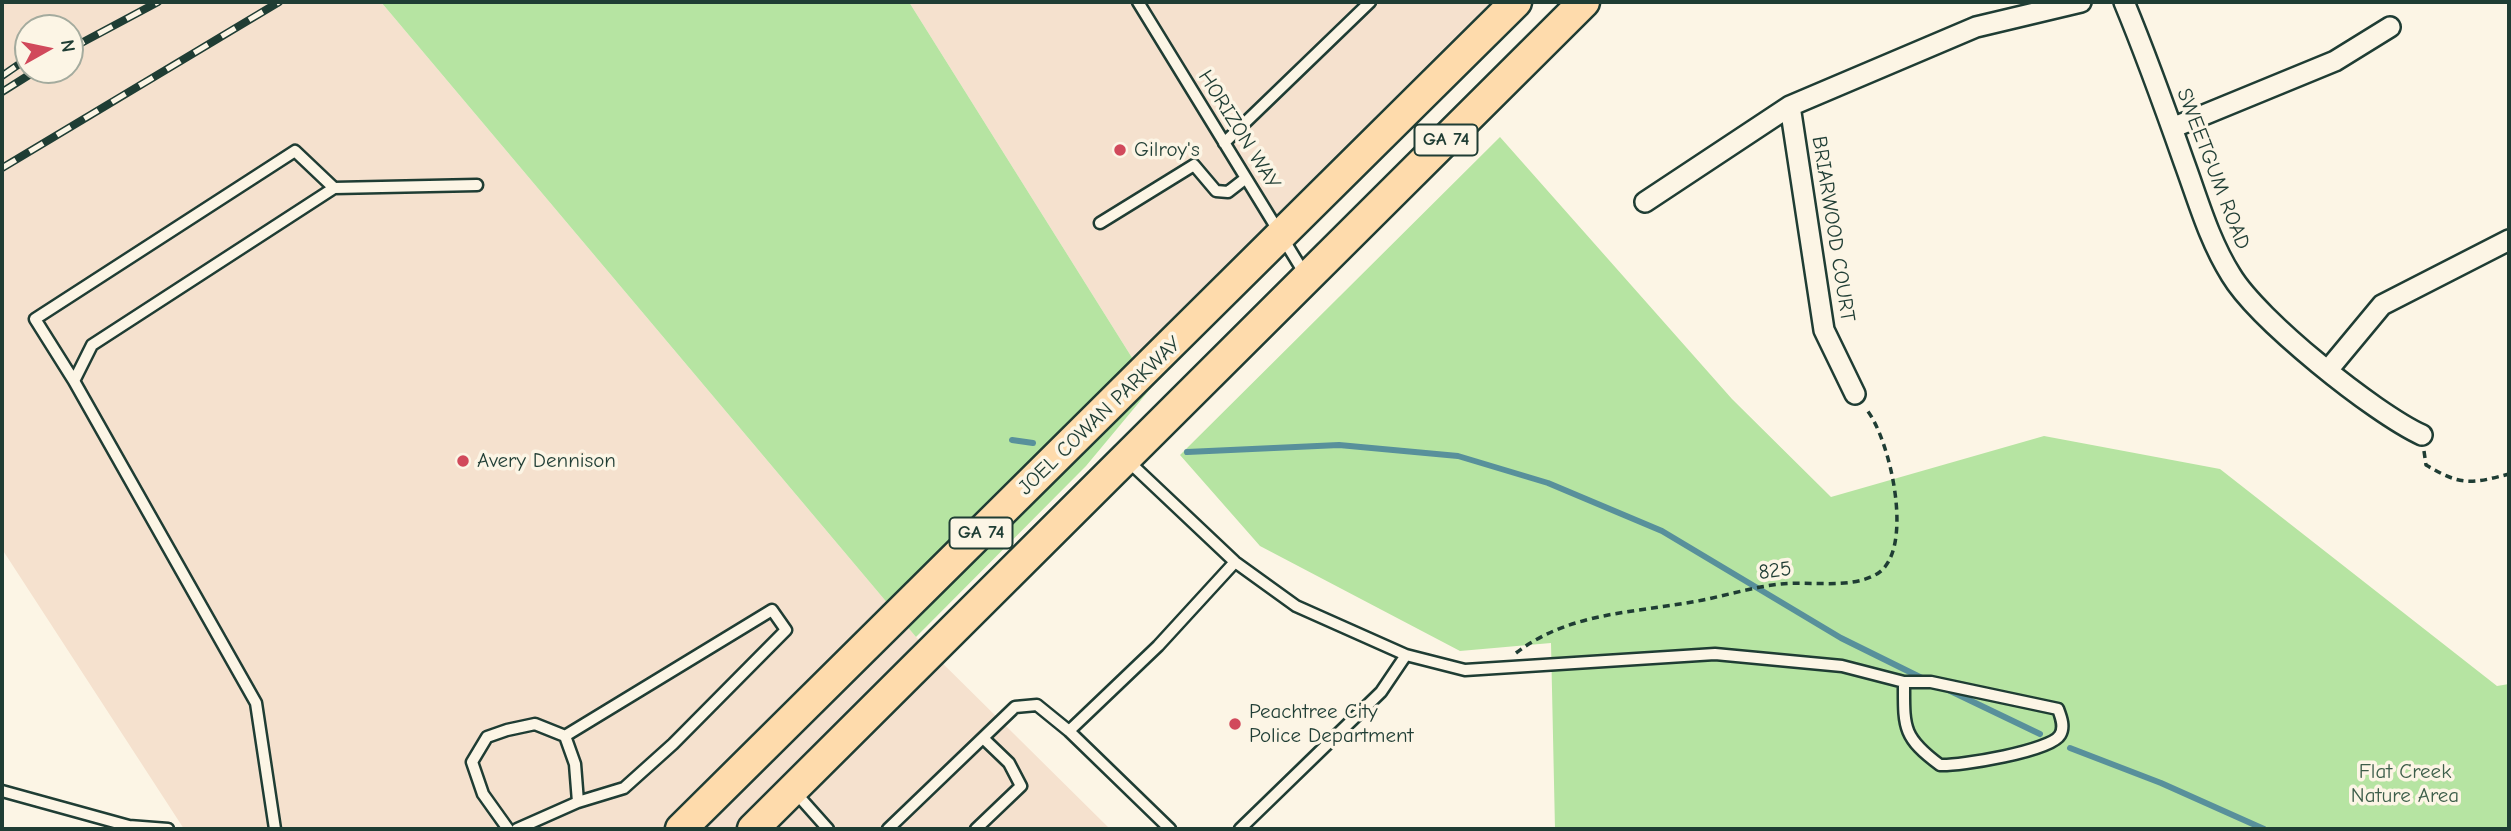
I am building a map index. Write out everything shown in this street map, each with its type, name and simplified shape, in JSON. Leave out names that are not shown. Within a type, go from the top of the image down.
[{"type":"main road","name":"JOEL COWAN PARKWAY","points":[[681,829],[1517,2]]},
{"type":"main road","name":"GA 74","points":[[753,829],[1584,2]]},
{"type":"street","points":[[1645,202],[1790,106],[1976,27],[2081,2]]},
{"type":"street","name":"SWEETGUM ROAD","points":[[2124,2],[2208,229],[2232,277],[2250,299],[2328,370],[2396,423],[2422,435]]},
{"type":"street","points":[[2172,128],[2335,61],[2390,27]]},
{"type":"street","name":"BRIARWOOD COURT","points":[[1790,106],[1824,330],[1855,394]]},
{"type":"street","points":[[2328,370],[2382,306],[2509,240]]},
{"type":"lane","name":"HORIZON WAY","points":[[1139,2],[1308,279]]},
{"type":"lane","points":[[1224,143],[1370,2]]},
{"type":"lane","points":[[275,829],[256,703],[74,381],[35,318],[295,151],[334,188]]},
{"type":"lane","points":[[1100,223],[1194,165],[1216,191],[1228,192],[1246,178]]},
{"type":"lane","points":[[74,381],[92,345],[334,188],[477,185]]},
{"type":"lane","points":[[1127,459],[1235,562],[1296,606],[1406,655],[1465,670],[1715,654],[1842,666],[1904,681],[1931,682],[2058,709],[2062,718],[2060,735],[2051,744],[1940,765],[1913,745],[1907,730],[1904,681]]},
{"type":"lane","points":[[1069,731],[1158,646],[1235,562]]},
{"type":"lane","points":[[517,829],[578,802],[624,788],[673,744],[786,630],[772,610],[565,736]]},
{"type":"lane","points":[[1240,829],[1381,692],[1406,655]]},
{"type":"lane","points":[[888,829],[1016,707],[1037,705],[1069,731],[1170,829]]},
{"type":"lane","points":[[508,829],[483,794],[472,762],[487,737],[535,724],[565,736],[575,764],[578,802]]},
{"type":"lane","points":[[976,829],[1021,786],[1009,763],[984,738]]},
{"type":"lane","points":[[793,789],[828,829]]},
{"type":"lane","points":[[2,791],[129,826],[168,829]]},
{"type":"path","name":"825","points":[[1495,669],[1535,638],[1576,621],[1779,584],[1860,580],[1877,575],[1892,560],[1897,540],[1894,489],[1875,419],[1855,394]]},
{"type":"path","points":[[2422,435],[2426,465],[2453,481],[2483,480],[2509,474]]},
{"type":"shaded area","points":[[2,2],[381,2],[916,637],[1110,829],[184,829],[2,549]]},
{"type":"shaded area","points":[[909,2],[1536,2],[1151,388]]},
{"type":"green space","points":[[381,2],[909,2],[1151,388],[1086,466],[916,637]]},
{"type":"green space","name":"Flat Creek Nature Area","points":[[1500,137],[1732,399],[1831,497],[2044,436],[2220,469],[2497,686],[2509,684],[2509,829],[1555,829],[1551,643],[1460,651],[1260,546],[1180,455]]},
{"type":"waterway","points":[[1012,440],[1033,443]]},
{"type":"waterway","points":[[1187,452],[1339,445],[1458,456],[1548,483],[1662,531],[1841,638],[1926,680]]},
{"type":"waterway","points":[[1942,687],[2040,734]]},
{"type":"waterway","points":[[2070,748],[2161,783],[2264,829]]},
{"type":"railway","points":[[84,42],[158,2]]},
{"type":"railway","points":[[2,168],[279,2]]},
{"type":"railway","points":[[2,76],[14,68]]},
{"type":"railway","points":[[2,92],[15,84]]},
{"type":"place","name":"Gilroy's","points":[[1120,150]]},
{"type":"place","name":"Avery Dennison","points":[[463,461]]},
{"type":"place","name":"Peachtree City Police Department","points":[[1235,724]]}]
